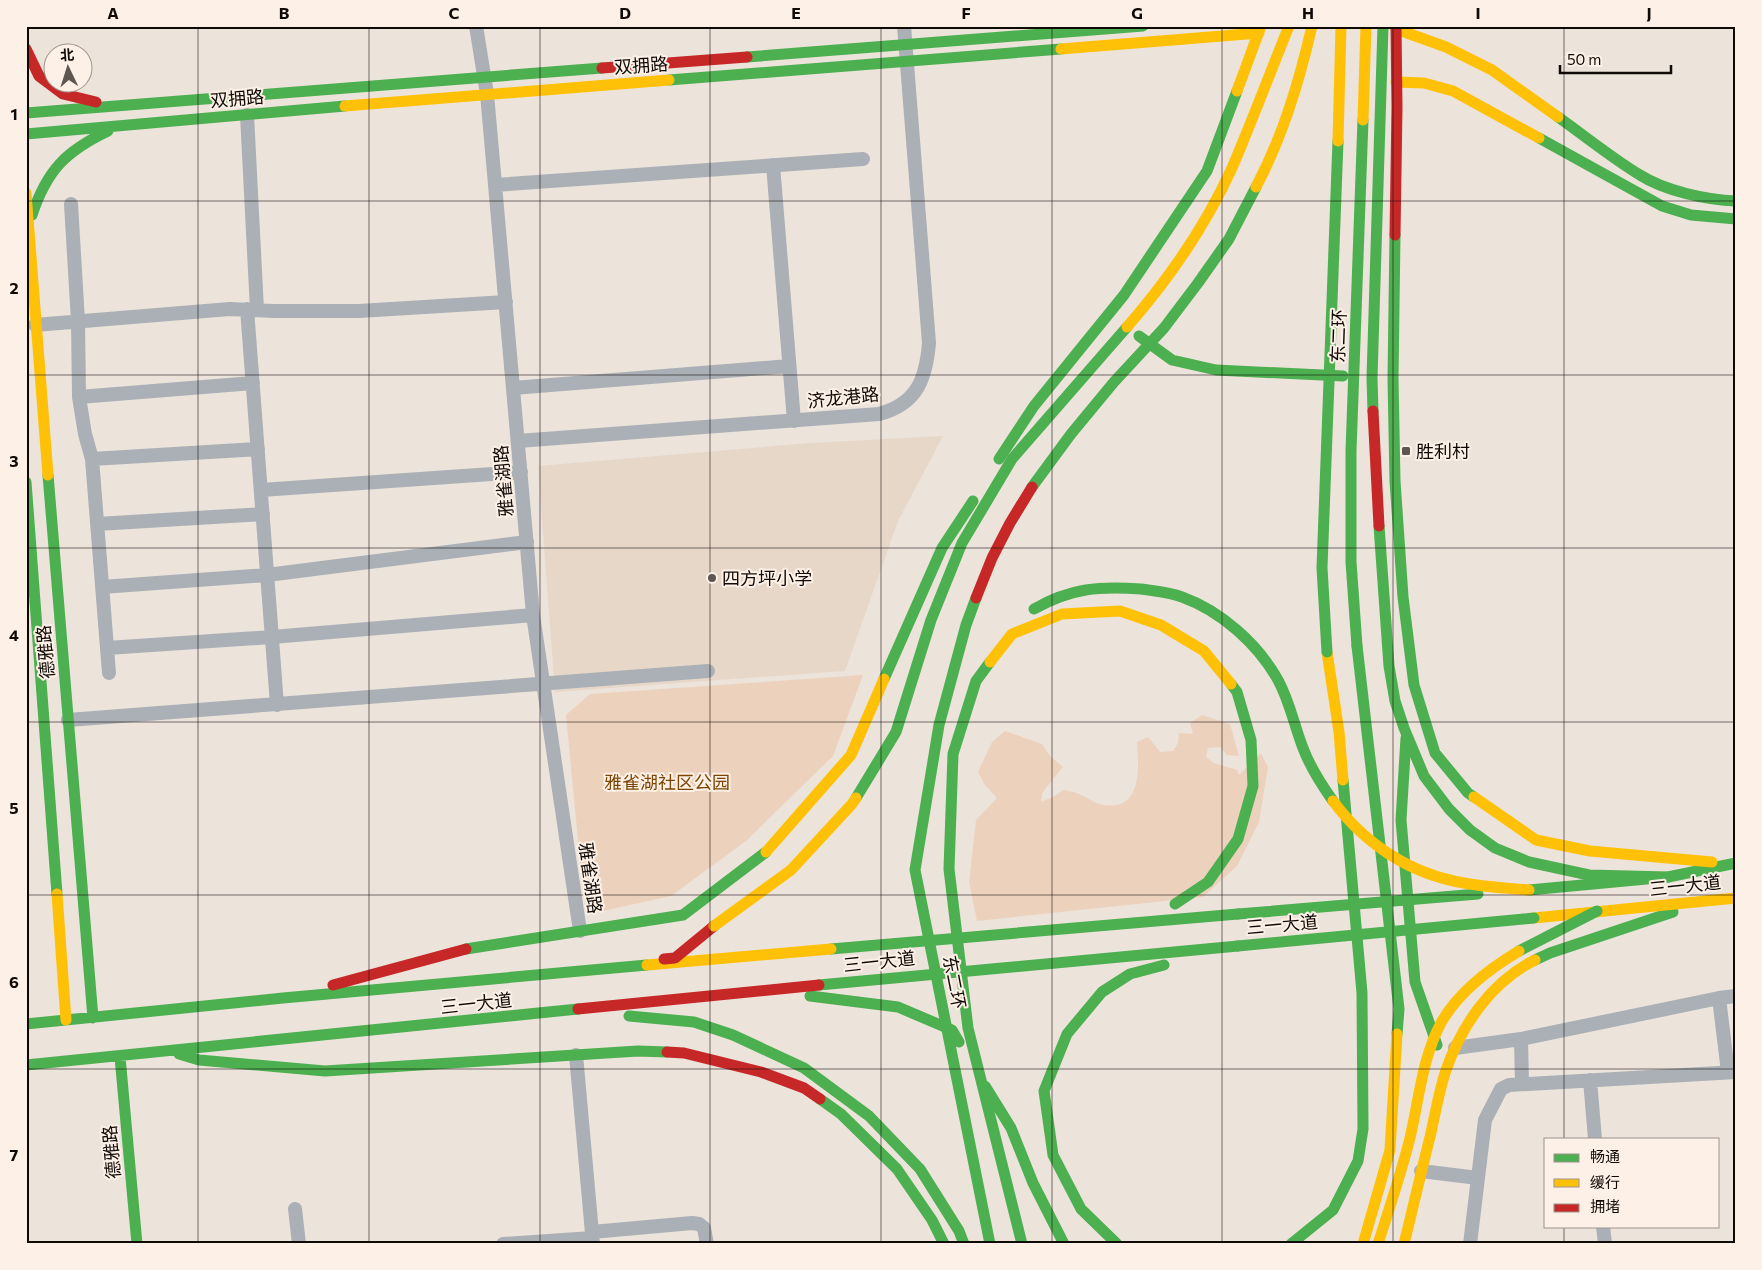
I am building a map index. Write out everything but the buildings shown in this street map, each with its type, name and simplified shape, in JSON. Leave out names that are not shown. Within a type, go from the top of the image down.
[{"type":"main road","name":"双拥路","points":[[26,113],[1143,26]]},
{"type":"main road","points":[[511,978],[675,958],[714,926],[791,870],[852,804],[896,732],[930,620],[962,544],[1012,459],[1146,305],[1195,236],[1231,170],[1289,26]]},
{"type":"main road","points":[[939,725],[966,624],[992,558],[1010,523],[1038,478],[1071,434],[1114,382],[1164,328],[1230,239],[1271,159],[1286,122],[1302,71],[1312,26]]},
{"type":"main road","points":[[1291,1244],[1333,1210],[1358,1161],[1363,1129],[1362,993],[1339,732],[1327,652],[1322,568],[1340,100],[1341,26]]},
{"type":"main road","name":"东二环","points":[[1366,26],[1351,451],[1351,562],[1357,646],[1399,1009],[1390,1150]]},
{"type":"main road","points":[[1383,26],[1372,378],[1382,578],[1390,666],[1395,701],[1404,728],[1424,776],[1449,809],[1470,830],[1495,848],[1529,862],[1589,875],[1668,876]]},
{"type":"main road","points":[[1736,200],[1726,201],[1697,195],[1666,187],[1641,176],[1492,70],[1446,47],[1396,28],[1397,107],[1393,379],[1395,481],[1403,597],[1414,685],[1435,753],[1468,792],[1536,840],[1590,851],[1702,862],[1736,863]]},
{"type":"main road","name":"双拥路","points":[[26,134],[487,94],[908,62],[1260,30]]},
{"type":"main road","points":[[283,998],[473,947],[682,915],[771,849],[851,755],[942,548],[1034,406],[1124,295],[1207,171],[1260,30]]},
{"type":"main road","points":[[26,48],[39,76],[63,94],[112,106]]},
{"type":"main road","points":[[1396,82],[1424,83],[1454,91],[1662,206],[1691,215],[1736,219]]},
{"type":"main road","points":[[28,226],[37,196],[46,179],[61,160],[76,147],[121,126]]},
{"type":"main road","name":"德雅路","points":[[26,193],[35,325],[93,1018]]},
{"type":"main road","points":[[1109,314],[1172,360],[1216,370],[1393,379]]},
{"type":"main road","name":"德雅路","points":[[26,482],[66,1020]]},
{"type":"main road","points":[[996,635],[1040,605],[1075,592],[1105,587],[1175,594],[1199,605],[1232,628],[1254,647],[1272,671],[1287,698],[1306,756],[1319,780],[1332,800],[1354,826],[1373,843],[1399,860],[1422,871],[1455,882],[1529,890]]},
{"type":"main road","points":[[1022,1244],[968,1028],[949,869],[953,754],[976,681],[1012,634],[1062,614],[1120,611],[1162,625],[1204,651],[1236,692],[1251,740],[1253,786],[1238,839],[1208,882],[1171,905]]},
{"type":"main road","points":[[939,725],[962,682]]},
{"type":"main road","points":[[1414,685],[1409,705],[1401,820],[1415,982],[1446,1070]]},
{"type":"main road","name":"东二环","points":[[939,725],[915,870],[990,1244]]},
{"type":"main road","name":"三一大道","points":[[26,1024],[283,998],[1054,929],[1529,890],[1668,876],[1736,863]]},
{"type":"main road","name":"三一大道","points":[[26,1065],[543,1014],[762,990],[1736,898]]},
{"type":"main road","points":[[1404,1244],[1446,1070],[1474,1012],[1499,985],[1521,967],[1550,953],[1709,900]]},
{"type":"main road","points":[[1054,929],[1138,911]]},
{"type":"main road","points":[[1378,1244],[1410,1139],[1427,1062],[1435,1037],[1447,1013],[1493,967],[1529,945],[1597,911]]},
{"type":"main road","points":[[1117,1244],[1080,1209],[1053,1155],[1044,1091],[1067,1034],[1102,992],[1130,974],[1238,946]]},
{"type":"main road","points":[[762,990],[898,1007],[952,1030],[1011,1128],[1033,1183],[1064,1244]]},
{"type":"main road","points":[[543,1014],[642,1017],[694,1022],[732,1035],[804,1068],[868,1116],[920,1169],[959,1231],[964,1244]]},
{"type":"main road","points":[[169,1052],[199,1060],[326,1071],[638,1051],[684,1053],[761,1072],[804,1088],[841,1114],[897,1169],[932,1220],[944,1244]]},
{"type":"main road","name":"德雅路","points":[[115,1057],[128,1244]]},
{"type":"main road","name":"德雅路","points":[[115,1057],[137,1244]]},
{"type":"main road","points":[[1358,1218],[1390,1150]]},
{"type":"main road","points":[[1363,1244],[1390,1150]]},
{"type":"street","name":"雅雀湖路","points":[[476,26],[487,94],[533,615],[580,931]]},
{"type":"street","name":"济龙港路","points":[[518,442],[880,414],[902,406],[920,384],[927,366],[929,344],[904,26]]},
{"type":"street","points":[[247,115],[253,383],[277,704]]},
{"type":"street","points":[[495,185],[863,159]]},
{"type":"street","points":[[773,166],[794,421]]},
{"type":"street","points":[[71,204],[78,321],[78,397],[92,459],[109,673]]},
{"type":"street","points":[[35,325],[230,309],[359,311],[506,302]]},
{"type":"street","points":[[513,388],[790,366]]},
{"type":"street","points":[[78,397],[253,383]]},
{"type":"street","points":[[92,459],[258,449]]},
{"type":"street","points":[[261,490],[521,472]]},
{"type":"street","points":[[97,524],[263,514]]},
{"type":"street","points":[[102,587],[267,575],[527,542]]},
{"type":"street","points":[[107,648],[272,637],[533,615]]},
{"type":"street","points":[[68,720],[708,671]]},
{"type":"street","points":[[1455,1048],[1521,1039],[1736,996]]},
{"type":"street","points":[[1470,1244],[1485,1120],[1502,1088],[1509,1084],[1732,1072],[1719,998]]},
{"type":"street","points":[[1521,1039],[1522,1084]]},
{"type":"street","points":[[576,1055],[592,1238]]},
{"type":"street","points":[[1590,1080],[1595,1138]]},
{"type":"street","points":[[1421,1171],[1478,1178]]},
{"type":"street","points":[[295,1209],[299,1244]]},
{"type":"street","points":[[503,1244],[592,1238],[692,1223],[699,1224],[704,1228],[706,1244]]},
{"type":"street","points":[[1603,1228],[1605,1244]]},
{"type":"shaded area","name":"四方坪小学","points":[[943,436],[898,521],[845,671],[555,692],[538,466],[810,443]]},
{"type":"green space","name":"雅雀湖社区公园","points":[[863,675],[833,756],[746,841],[671,896],[589,914],[583,893],[566,715],[590,694]]},
{"type":"green space","points":[[1202,715],[1230,724],[1239,756],[1227,755],[1220,747],[1208,748],[1206,757],[1214,763],[1237,770],[1239,775],[1261,753],[1268,767],[1259,822],[1237,866],[1203,897],[977,921],[969,882],[976,820],[997,798],[985,785],[978,772],[992,742],[1005,731],[1042,744],[1050,756],[1063,767],[1042,793],[1041,802],[1064,790],[1079,794],[1100,804],[1116,805],[1132,795],[1136,786],[1137,742],[1148,737],[1160,752],[1173,751],[1178,743],[1179,733],[1193,734],[1190,723]]},
{"type":"traffic: fast","points":[[747,57],[1143,26]]},
{"type":"traffic: fast","points":[[1373,411],[1372,378],[1383,26]]},
{"type":"traffic: fast","points":[[669,80],[1061,49]]},
{"type":"traffic: fast","points":[[26,113],[602,68]]},
{"type":"traffic: fast","points":[[999,459],[1034,406],[1124,295],[1207,171],[1237,91]]},
{"type":"traffic: fast","points":[[26,134],[345,106]]},
{"type":"traffic: fast","points":[[1558,117],[1650,181],[1686,194],[1736,201]]},
{"type":"traffic: fast","points":[[1357,646],[1351,562],[1351,451],[1363,120]]},
{"type":"traffic: fast","points":[[32,215],[44,186],[60,164],[81,146],[108,131]]},
{"type":"traffic: fast","points":[[1539,138],[1662,206],[1691,215],[1736,219]]},
{"type":"traffic: fast","points":[[1327,652],[1322,568],[1338,141]]},
{"type":"traffic: fast","points":[[1032,487],[1071,434],[1114,382],[1164,328],[1198,283],[1229,239],[1256,187]]},
{"type":"traffic: fast","points":[[1395,235],[1393,379],[1395,481],[1403,597],[1414,685],[1435,753],[1468,793],[1474,797]]},
{"type":"traffic: fast","points":[[856,798],[896,732],[931,620],[962,543],[1012,459],[1127,327]]},
{"type":"traffic: fast","points":[[1139,336],[1172,360],[1216,370],[1343,376]]},
{"type":"traffic: fast","points":[[48,475],[93,1018]]},
{"type":"traffic: fast","points":[[26,482],[57,894]]},
{"type":"traffic: fast","points":[[884,679],[942,548],[973,501]]},
{"type":"traffic: fast","points":[[1379,526],[1389,666],[1395,701],[1424,776],[1449,809],[1470,830],[1495,848],[1529,862],[1589,875],[1668,877]]},
{"type":"traffic: fast","points":[[1034,609],[1047,602],[1073,593],[1098,588],[1112,588],[1141,589],[1172,594],[1197,603],[1211,611],[1237,630],[1270,667],[1286,697],[1309,762],[1333,801]]},
{"type":"traffic: fast","points":[[976,598],[966,625],[939,725],[915,870],[990,1244]]},
{"type":"traffic: fast","points":[[1357,646],[1399,1009],[1397,1034]]},
{"type":"traffic: fast","points":[[990,662],[976,681],[953,754],[949,869],[968,1028],[1022,1244]]},
{"type":"traffic: fast","points":[[1175,904],[1208,882],[1238,839],[1253,786],[1251,740],[1237,692],[1231,684]]},
{"type":"traffic: fast","points":[[1406,738],[1401,820],[1415,982],[1437,1045]]},
{"type":"traffic: fast","points":[[1291,1244],[1333,1210],[1358,1161],[1363,1129],[1362,993],[1343,780]]},
{"type":"traffic: fast","points":[[466,949],[683,915],[766,852]]},
{"type":"traffic: fast","points":[[1529,890],[1668,877],[1736,863]]},
{"type":"traffic: fast","points":[[1238,914],[1478,894]]},
{"type":"traffic: fast","points":[[1519,951],[1597,911]]},
{"type":"traffic: fast","points":[[1535,960],[1550,953],[1673,912]]},
{"type":"traffic: fast","points":[[831,949],[1238,914]]},
{"type":"traffic: fast","points":[[1238,946],[1534,918]]},
{"type":"traffic: fast","points":[[819,985],[1238,946]]},
{"type":"traffic: fast","points":[[26,1024],[283,998],[647,965]]},
{"type":"traffic: fast","points":[[1117,1244],[1081,1209],[1053,1155],[1044,1091],[1067,1034],[1102,992],[1130,974],[1164,965]]},
{"type":"traffic: fast","points":[[810,996],[898,1007],[952,1030],[959,1042]]},
{"type":"traffic: fast","points":[[26,1065],[578,1009]]},
{"type":"traffic: fast","points":[[629,1016],[694,1022],[733,1035],[804,1068],[869,1116],[920,1169],[959,1231],[964,1244]]},
{"type":"traffic: fast","points":[[179,1054],[199,1060],[325,1071],[638,1051],[667,1052]]},
{"type":"traffic: fast","points":[[120,1057],[137,1244]]},
{"type":"traffic: fast","points":[[985,1086],[1011,1128],[1033,1183],[1064,1244]]},
{"type":"traffic: fast","points":[[820,1099],[841,1114],[897,1169],[932,1220],[944,1244]]},
{"type":"traffic: slow","points":[[1237,91],[1261,26]]},
{"type":"traffic: slow","points":[[1127,327],[1185,251],[1222,189],[1289,26]]},
{"type":"traffic: slow","points":[[1256,187],[1266,168],[1289,108],[1302,68],[1312,26]]},
{"type":"traffic: slow","points":[[1338,141],[1341,26]]},
{"type":"traffic: slow","points":[[1363,120],[1366,26]]},
{"type":"traffic: slow","points":[[1396,29],[1446,47],[1492,70],[1558,117]]},
{"type":"traffic: slow","points":[[1061,49],[1259,33]]},
{"type":"traffic: slow","points":[[345,106],[669,80]]},
{"type":"traffic: slow","points":[[1396,82],[1424,83],[1453,91],[1539,138]]},
{"type":"traffic: slow","points":[[26,193],[48,475]]},
{"type":"traffic: slow","points":[[990,662],[1012,634],[1062,614],[1120,611],[1161,625],[1204,651],[1231,684]]},
{"type":"traffic: slow","points":[[1327,652],[1339,732],[1343,780]]},
{"type":"traffic: slow","points":[[766,852],[851,755],[884,679]]},
{"type":"traffic: slow","points":[[1474,797],[1536,840],[1590,851],[1712,862]]},
{"type":"traffic: slow","points":[[714,926],[791,870],[856,798]]},
{"type":"traffic: slow","points":[[1333,801],[1359,831],[1390,855],[1407,864],[1444,879],[1529,890]]},
{"type":"traffic: slow","points":[[57,894],[66,1020]]},
{"type":"traffic: slow","points":[[1534,918],[1736,898]]},
{"type":"traffic: slow","points":[[647,965],[831,949]]},
{"type":"traffic: slow","points":[[1378,1244],[1406,1151],[1429,1050],[1441,1023],[1465,991],[1497,965],[1519,951]]},
{"type":"traffic: slow","points":[[1404,1244],[1441,1086],[1460,1037],[1480,1006],[1492,993],[1519,969],[1535,960]]},
{"type":"traffic: slow","points":[[1363,1244],[1390,1150],[1397,1034]]},
{"type":"traffic: jam","points":[[1395,235],[1396,26]]},
{"type":"traffic: jam","points":[[26,49],[39,76],[63,94],[96,102]]},
{"type":"traffic: jam","points":[[602,68],[747,57]]},
{"type":"traffic: jam","points":[[1373,411],[1379,526]]},
{"type":"traffic: jam","points":[[976,598],[992,558],[1032,487]]},
{"type":"traffic: jam","points":[[664,959],[675,958],[714,926]]},
{"type":"traffic: jam","points":[[333,985],[466,949]]},
{"type":"traffic: jam","points":[[578,1009],[819,985]]},
{"type":"traffic: jam","points":[[667,1052],[684,1053],[761,1072],[804,1088],[820,1099]]},
{"type":"place","name":"胜利村","points":[[1406,451]]},
{"type":"place","name":"四方坪小学","points":[[712,578]]}]
